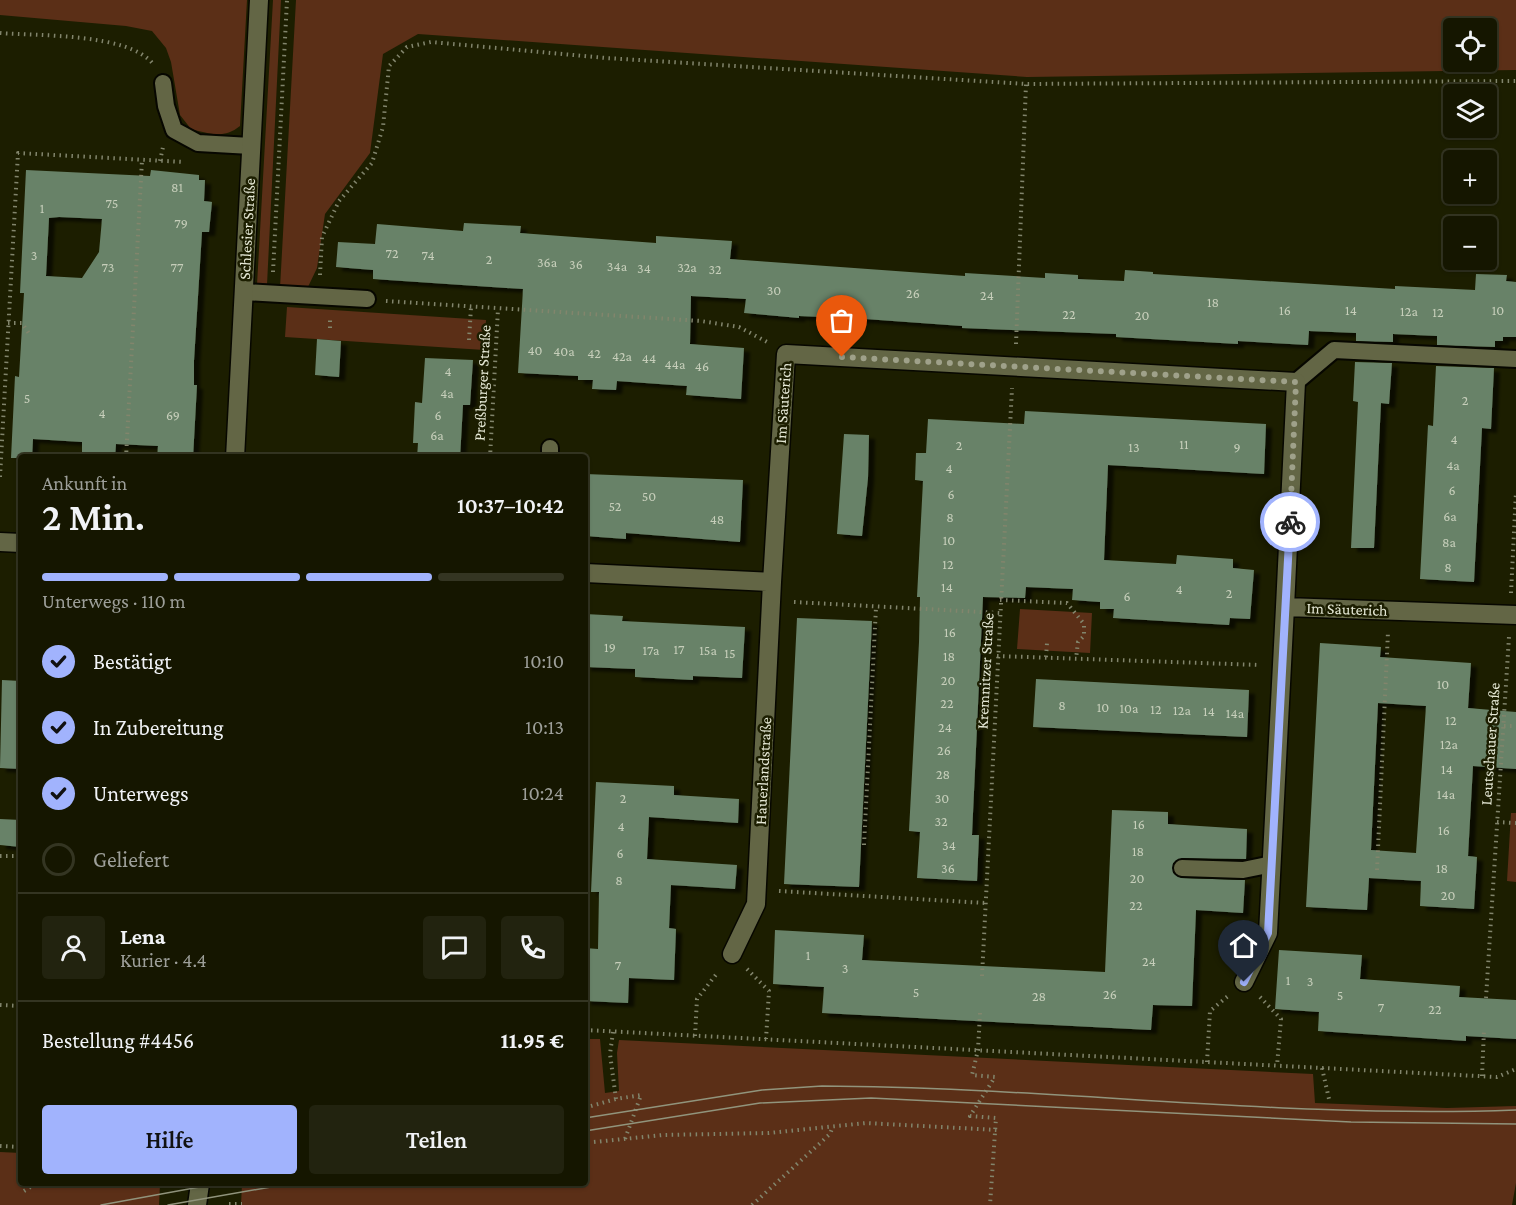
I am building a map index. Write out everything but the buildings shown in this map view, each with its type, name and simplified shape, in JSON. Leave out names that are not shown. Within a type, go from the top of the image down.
[{"type":"street","name":"Schlesier Straße","points":[[235,454],[259,0]]},
{"type":"street","name":"Im Säuterich","points":[[772,582],[786,354],[1296,382],[1285,607],[1513,615]]},
{"type":"street","points":[[0,542],[18,543]]},
{"type":"street","points":[[588,573],[772,582]]},
{"type":"street","name":"Hauerlandstraße","points":[[732,954],[756,904],[772,582]]},
{"type":"street","points":[[1244,982],[1268,933],[1285,607]]},
{"type":"street","points":[[197,1205],[200,1186]]},
{"type":"lane","points":[[163,83],[166,106],[174,130],[198,143],[251,146]]},
{"type":"lane","points":[[244,292],[367,300]]},
{"type":"lane","points":[[1296,382],[1334,350],[1516,359]]},
{"type":"lane","points":[[1182,868],[1243,870],[1272,864]]},
{"type":"path","points":[[272,294],[287,0]]},
{"type":"path","points":[[0,33],[108,42],[132,47],[149,58],[163,83]]},
{"type":"path","points":[[319,296],[322,237],[339,201],[372,163],[383,127],[389,66],[407,47],[431,42],[606,58],[1026,84],[1516,81]]},
{"type":"path","name":"Kremnitzer Straße","points":[[982,976],[999,614],[1011,395],[1015,368],[1026,84]]},
{"type":"path","points":[[0,477],[18,153],[192,163]]},
{"type":"path","points":[[126,454],[142,160]]},
{"type":"path","points":[[367,300],[701,321],[739,327],[786,354]]},
{"type":"path","points":[[469,340],[471,307]]},
{"type":"path","name":"Preßburger Straße","points":[[490,454],[498,309]]},
{"type":"path","points":[[8,323],[22,323],[30,335]]},
{"type":"path","name":"Leutschauer Straße","points":[[1486,998],[1513,615],[1516,492]]},
{"type":"path","points":[[771,600],[999,614]]},
{"type":"path","points":[[1000,600],[1067,603],[1084,624],[1084,636],[1078,642],[1077,659]]},
{"type":"path","points":[[864,845],[876,606]]},
{"type":"path","points":[[1377,870],[1389,610]]},
{"type":"path","points":[[1046,657],[1047,643]]},
{"type":"path","points":[[997,656],[1282,666]]},
{"type":"path","points":[[1504,726],[1516,726]]},
{"type":"path","points":[[1497,822],[1516,823]]},
{"type":"path","points":[[0,856],[18,856]]},
{"type":"path","points":[[757,890],[985,903]]},
{"type":"path","points":[[695,1036],[696,999],[732,954],[769,992],[766,1039]]},
{"type":"path","points":[[1207,1062],[1210,1011],[1244,982],[1281,1019],[1277,1066]]},
{"type":"path","points":[[0,1005],[18,1006]]},
{"type":"path","points":[[980,1012],[978,1050],[972,1075],[995,1077],[970,1116],[996,1118],[997,1130],[990,1205]]},
{"type":"path","points":[[588,1030],[1497,1077],[1516,1069]]},
{"type":"path","points":[[1482,1076],[1484,1030]]},
{"type":"path","points":[[613,1032],[610,1054],[616,1099]]},
{"type":"path","points":[[1322,1068],[1329,1099]]},
{"type":"path","points":[[591,1106],[641,1095],[624,1140]]},
{"type":"path","points":[[594,1142],[663,1134],[758,1133],[886,1123],[997,1130]]},
{"type":"path","points":[[752,1205],[830,1134],[833,1126]]},
{"type":"path","points":[[0,1146],[18,1147]]},
{"type":"path","points":[[24,1191],[32,1186]]},
{"type":"path","points":[[229,1204],[243,1204]]},
{"type":"shaded area","points":[[0,0],[247,0],[240,126],[222,134],[191,129],[180,115],[171,62],[166,48],[152,31],[126,26],[0,15]]},
{"type":"shaded area","points":[[273,0],[281,0],[267,285],[257,285]]},
{"type":"shaded area","points":[[296,0],[1516,0],[1516,70],[1497,70],[1497,18],[1443,18],[1443,71],[1027,77],[418,34],[383,54],[370,153],[325,214],[317,268],[307,289],[280,288]]},
{"type":"shaded area","points":[[287,307],[486,320],[484,350],[285,337]]},
{"type":"shaded area","points":[[1020,609],[1092,613],[1090,653],[1017,649]]},
{"type":"shaded area","points":[[1511,813],[1516,813],[1516,882],[1507,881]]},
{"type":"shaded area","points":[[588,1039],[600,1039],[605,1093],[619,1091],[617,1053],[619,1040],[1313,1074],[1315,1103],[1447,1108],[1516,1106],[1516,1183],[1512,1205],[241,1205],[242,1186],[588,1186]]},
{"type":"shaded area","points":[[0,1152],[18,1153],[18,1186],[160,1186],[159,1205],[0,1205]]},
{"type":"tram line","points":[[588,1118],[762,1090],[822,1086],[995,1091],[1255,1107],[1429,1112],[1516,1110]]},
{"type":"tram line","points":[[588,1131],[760,1103],[871,1098],[1351,1122],[1516,1124]]},
{"type":"tram line","points":[[101,1205],[205,1186]]},
{"type":"tram line","points":[[168,1205],[277,1186]]},
{"type":"way so far","points":[[842,357],[1296,382],[1290,522]]},
{"type":"route","points":[[1244,982],[1268,933],[1290,522]]}]
